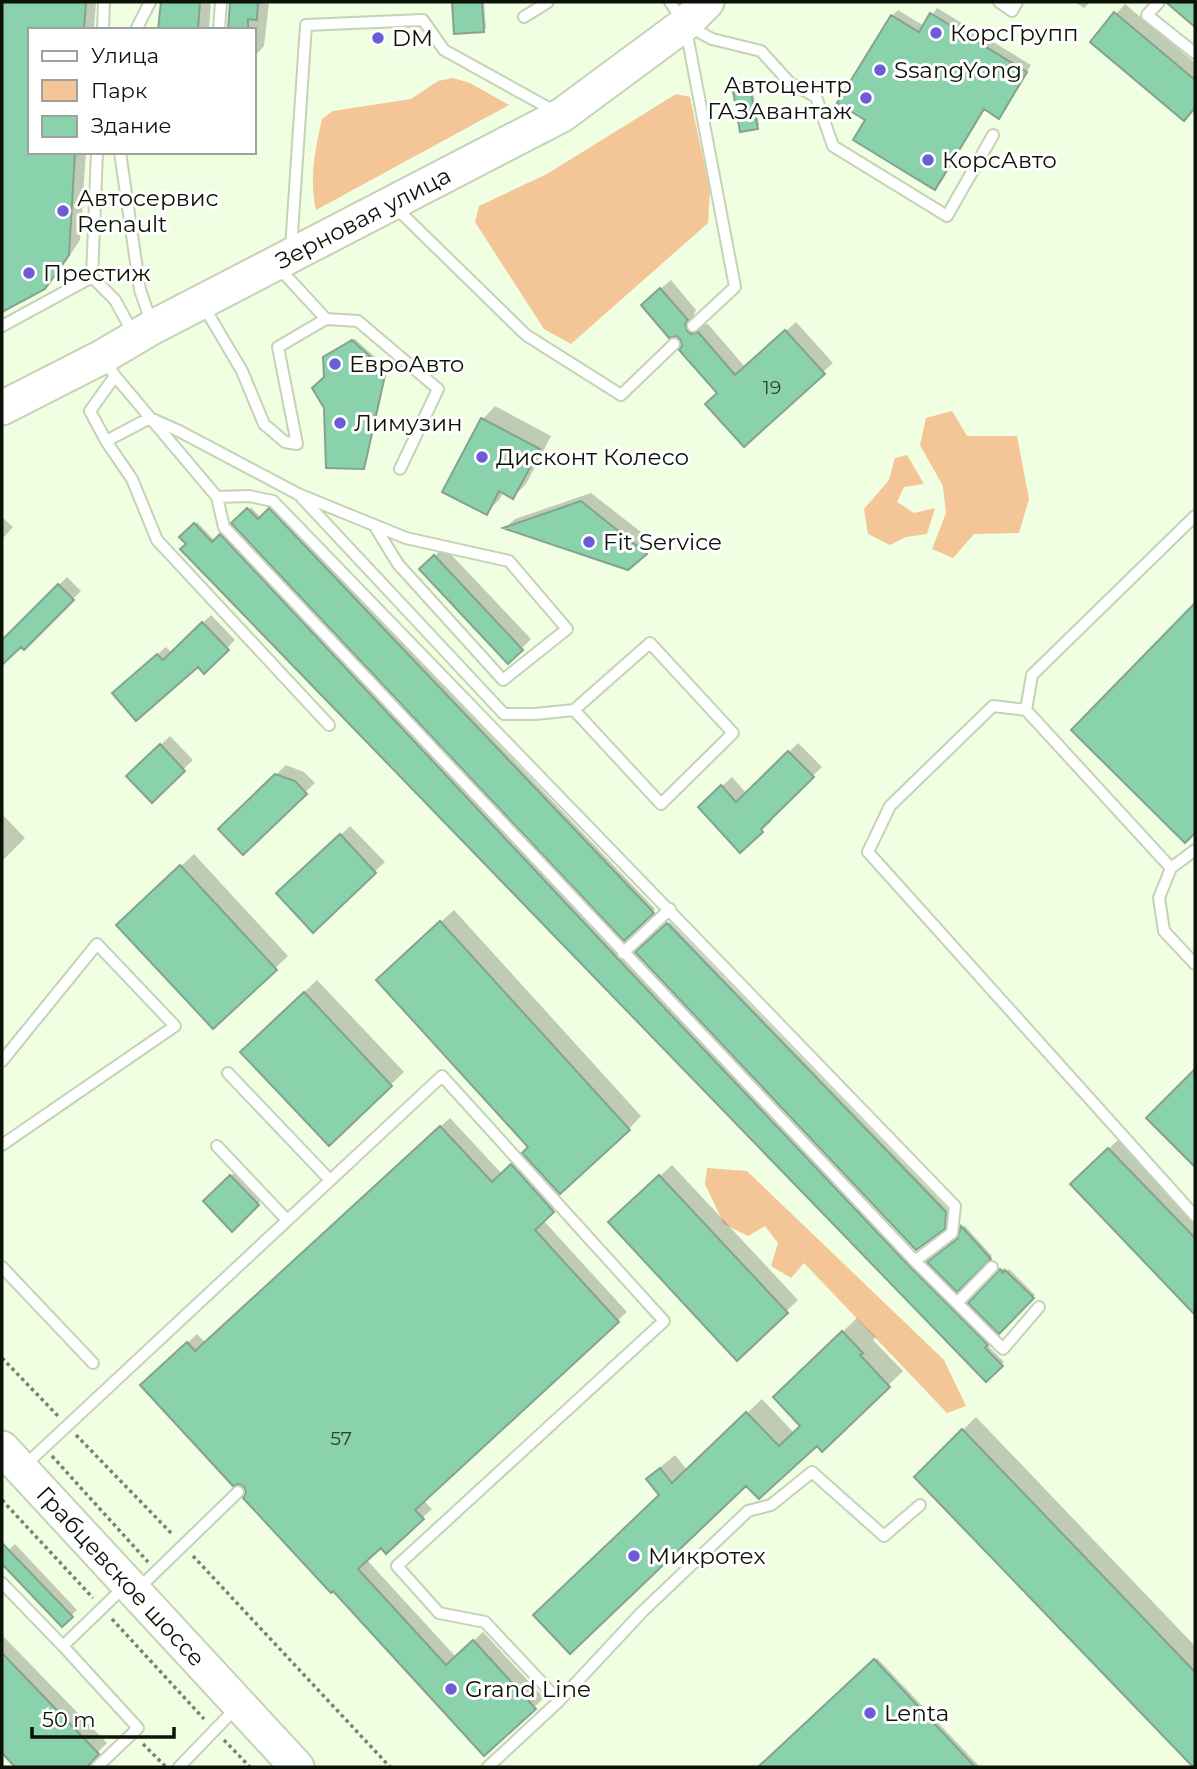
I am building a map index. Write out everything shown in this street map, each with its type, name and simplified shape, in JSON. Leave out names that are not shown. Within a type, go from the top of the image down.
[{"type":"main road","name":"Зерновая улица","points":[[2,408],[109,366],[144,332],[562,115],[687,9]]},
{"type":"main road","name":"Грабцевское шоссе","points":[[22,1455],[139,1583],[239,1705],[297,1767]]},
{"type":"lane","points":[[103,28],[104,2]]},
{"type":"lane","points":[[137,28],[150,2]]},
{"type":"lane","points":[[219,28],[221,2]]},
{"type":"lane","points":[[524,17],[548,2]]},
{"type":"lane","points":[[999,2],[1012,11],[1017,2]]},
{"type":"lane","points":[[1159,2],[1147,15],[1195,53]]},
{"type":"lane","points":[[687,9],[712,39],[761,51],[789,82],[816,97],[833,146],[947,216],[993,135]]},
{"type":"lane","points":[[687,9],[735,287],[693,326]]},
{"type":"lane","points":[[326,319],[283,261],[306,25],[422,20],[444,50],[562,115]]},
{"type":"lane","points":[[97,154],[92,277],[144,332]]},
{"type":"lane","points":[[120,154],[144,332]]},
{"type":"lane","points":[[392,204],[526,335],[621,395],[674,344]]},
{"type":"lane","points":[[2,326],[92,277]]},
{"type":"lane","points":[[201,303],[242,371],[264,425],[285,442],[297,444],[278,347],[326,319],[358,321],[438,389],[400,470]]},
{"type":"lane","points":[[329,725],[157,540],[132,479],[106,442],[90,411],[109,366],[216,497],[224,527],[915,1261],[1003,1349],[1039,1307]]},
{"type":"lane","points":[[106,442],[150,418]]},
{"type":"lane","points":[[150,418],[298,494],[406,538],[509,561],[567,629],[503,680],[398,564],[374,525]]},
{"type":"lane","points":[[298,494],[504,714],[574,710],[650,643],[733,733],[661,804],[574,710]]},
{"type":"lane","points":[[216,497],[249,496],[273,500],[955,1206],[952,1233],[915,1261]]},
{"type":"lane","points":[[1026,710],[1032,676],[1195,516]]},
{"type":"lane","points":[[1171,868],[1026,710],[993,706],[890,806],[868,852],[1195,1216]]},
{"type":"lane","points":[[1195,850],[1171,868],[1159,898],[1164,931],[1195,964]]},
{"type":"lane","points":[[623,953],[670,909]]},
{"type":"lane","points":[[2,1061],[97,944],[175,1026],[2,1144]]},
{"type":"lane","points":[[228,1073],[330,1179]]},
{"type":"lane","points":[[22,1455],[67,1426],[442,1076],[664,1321],[397,1566],[439,1613],[485,1622],[559,1701]]},
{"type":"lane","points":[[217,1146],[286,1220]]},
{"type":"lane","points":[[2,1267],[93,1363]]},
{"type":"lane","points":[[957,1303],[992,1267]]},
{"type":"lane","points":[[488,1767],[559,1701],[642,1612],[748,1511],[771,1505],[812,1472],[884,1536],[920,1505]]},
{"type":"lane","points":[[64,1646],[102,1608],[139,1583],[183,1546],[238,1492]]},
{"type":"lane","points":[[2,1583],[64,1646],[138,1728],[97,1767]]},
{"type":"lane","points":[[178,1767],[239,1705]]},
{"type":"path","points":[[2,1358],[390,1767]]},
{"type":"path","points":[[22,1455],[139,1583]]},
{"type":"path","points":[[2,1500],[250,1767]]},
{"type":"path","points":[[133,1734],[166,1767]]},
{"type":"green space","points":[[453,78],[470,83],[509,105],[316,210],[313,176],[322,119],[333,111],[411,99],[438,81]]},
{"type":"green space","points":[[676,94],[690,97],[710,191],[708,223],[571,344],[544,329],[475,222],[479,206],[547,174]]},
{"type":"green space","points":[[952,411],[967,436],[1017,436],[1029,499],[1019,533],[974,534],[953,558],[932,549],[946,513],[943,486],[920,445],[926,418]]},
{"type":"green space","points":[[907,455],[924,484],[904,487],[897,502],[914,513],[935,508],[927,534],[906,537],[890,545],[868,534],[864,509],[889,480],[895,458]]},
{"type":"green space","points":[[707,1168],[747,1171],[944,1360],[966,1406],[947,1413],[804,1263],[791,1278],[771,1266],[778,1243],[765,1226],[748,1236],[724,1224],[705,1184]]},
{"type":"building","points":[[2,2],[86,2],[84,28],[28,28],[28,154],[75,154],[69,255],[45,289],[2,312]]},
{"type":"building","points":[[161,2],[200,2],[198,28],[158,28]]},
{"type":"building","points":[[230,2],[258,2],[257,20],[248,19],[248,28],[228,28]]},
{"type":"building","points":[[452,2],[482,2],[484,32],[454,34]]},
{"type":"building","points":[[1195,2],[1195,27],[1167,3]]},
{"type":"building","points":[[1114,12],[1195,80],[1195,108],[1184,121],[1090,42]]},
{"type":"building","points":[[930,13],[1027,72],[999,119],[984,109],[935,190],[853,140],[865,120],[837,103],[891,15],[919,32]]},
{"type":"building","points":[[749,82],[758,129],[740,132],[732,85]]},
{"type":"building","points":[[660,288],[688,320],[685,324],[687,331],[691,334],[698,332],[735,375],[785,330],[825,374],[744,447],[705,404],[717,393],[679,350],[682,346],[680,339],[676,336],[669,338],[641,305]]},
{"type":"building","points":[[352,340],[386,371],[364,469],[326,468],[324,408],[312,388],[324,377],[323,357]]},
{"type":"building","points":[[481,418],[540,449],[513,499],[499,491],[487,515],[442,492]]},
{"type":"building","name":"Fit Service","points":[[581,501],[647,554],[628,570],[503,528]]},
{"type":"building","points":[[247,508],[258,519],[269,508],[654,913],[624,941],[231,523]]},
{"type":"building","points":[[194,523],[212,542],[220,534],[618,959],[909,1266],[988,1345],[985,1348],[1003,1366],[986,1382],[180,549],[186,544],[179,537]]},
{"type":"building","points":[[434,555],[523,650],[508,664],[419,569]]},
{"type":"building","points":[[58,584],[74,600],[24,650],[21,647],[2,665],[2,640]]},
{"type":"building","points":[[1195,603],[1195,833],[1185,843],[1071,730]]},
{"type":"building","points":[[202,622],[229,650],[204,674],[198,667],[136,721],[112,693],[157,654],[163,660]]},
{"type":"building","points":[[160,744],[185,771],[152,803],[126,776]]},
{"type":"building","points":[[788,751],[814,777],[740,853],[698,807],[721,785],[736,802]]},
{"type":"building","points":[[275,774],[295,781],[307,794],[243,855],[218,829]]},
{"type":"building","points":[[340,834],[376,873],[313,933],[276,893]]},
{"type":"building","points":[[180,865],[277,970],[213,1029],[116,925]]},
{"type":"building","points":[[440,921],[630,1130],[560,1194],[522,1153],[528,1147],[376,980]]},
{"type":"building","points":[[667,923],[946,1212],[945,1229],[916,1250],[635,952]]},
{"type":"building","points":[[304,992],[392,1086],[329,1146],[240,1052]]},
{"type":"building","points":[[1195,1069],[1195,1167],[1146,1118]]},
{"type":"building","points":[[440,1126],[492,1182],[511,1164],[554,1212],[535,1230],[619,1322],[415,1510],[424,1519],[386,1554],[381,1548],[358,1569],[446,1665],[473,1640],[536,1709],[484,1756],[333,1591],[331,1593],[243,1498],[246,1493],[244,1487],[239,1484],[233,1486],[140,1385],[187,1342],[195,1351]]},
{"type":"building","points":[[1108,1148],[1195,1238],[1195,1315],[1070,1184]]},
{"type":"building","points":[[230,1175],[259,1205],[232,1232],[203,1201]]},
{"type":"building","points":[[659,1175],[788,1313],[737,1361],[608,1222]]},
{"type":"building","points":[[961,1226],[991,1259],[957,1292],[927,1262],[957,1239]]},
{"type":"building","points":[[1000,1269],[1003,1273],[1005,1270],[1034,1298],[999,1334],[968,1303]]},
{"type":"building","points":[[842,1331],[890,1387],[822,1452],[817,1446],[759,1499],[746,1486],[570,1654],[533,1615],[659,1495],[646,1479],[660,1468],[672,1483],[746,1412],[779,1446],[800,1426],[773,1397]]},
{"type":"building","points":[[962,1429],[1195,1672],[1195,1767],[914,1477]]},
{"type":"building","points":[[2,1543],[73,1617],[62,1627],[2,1564]]},
{"type":"building","points":[[2,1653],[99,1754],[87,1767],[15,1767],[2,1753]]},
{"type":"building","name":"Lenta","points":[[874,1659],[975,1767],[758,1767]]},
{"type":"place","name":"КорсГрупп","points":[[936,33]]},
{"type":"place","name":"DM","points":[[378,38]]},
{"type":"place","name":"SsangYong","points":[[880,70]]},
{"type":"place","name":"Автоцентр ГАЗАвантаж","points":[[866,98]]},
{"type":"place","name":"КорсАвто","points":[[928,160]]},
{"type":"place","name":"Автосервис Renault","points":[[63,211]]},
{"type":"place","name":"Престиж","points":[[29,273]]},
{"type":"place","name":"ЕвроАвто","points":[[335,364]]},
{"type":"place","name":"Лимузин","points":[[340,423]]},
{"type":"place","name":"Дисконт Колесо","points":[[482,457]]},
{"type":"place","name":"Fit Service","points":[[589,542]]},
{"type":"place","name":"Микротех","points":[[634,1556]]},
{"type":"place","name":"Grand Line","points":[[451,1689]]},
{"type":"place","name":"Lenta","points":[[870,1713]]}]
